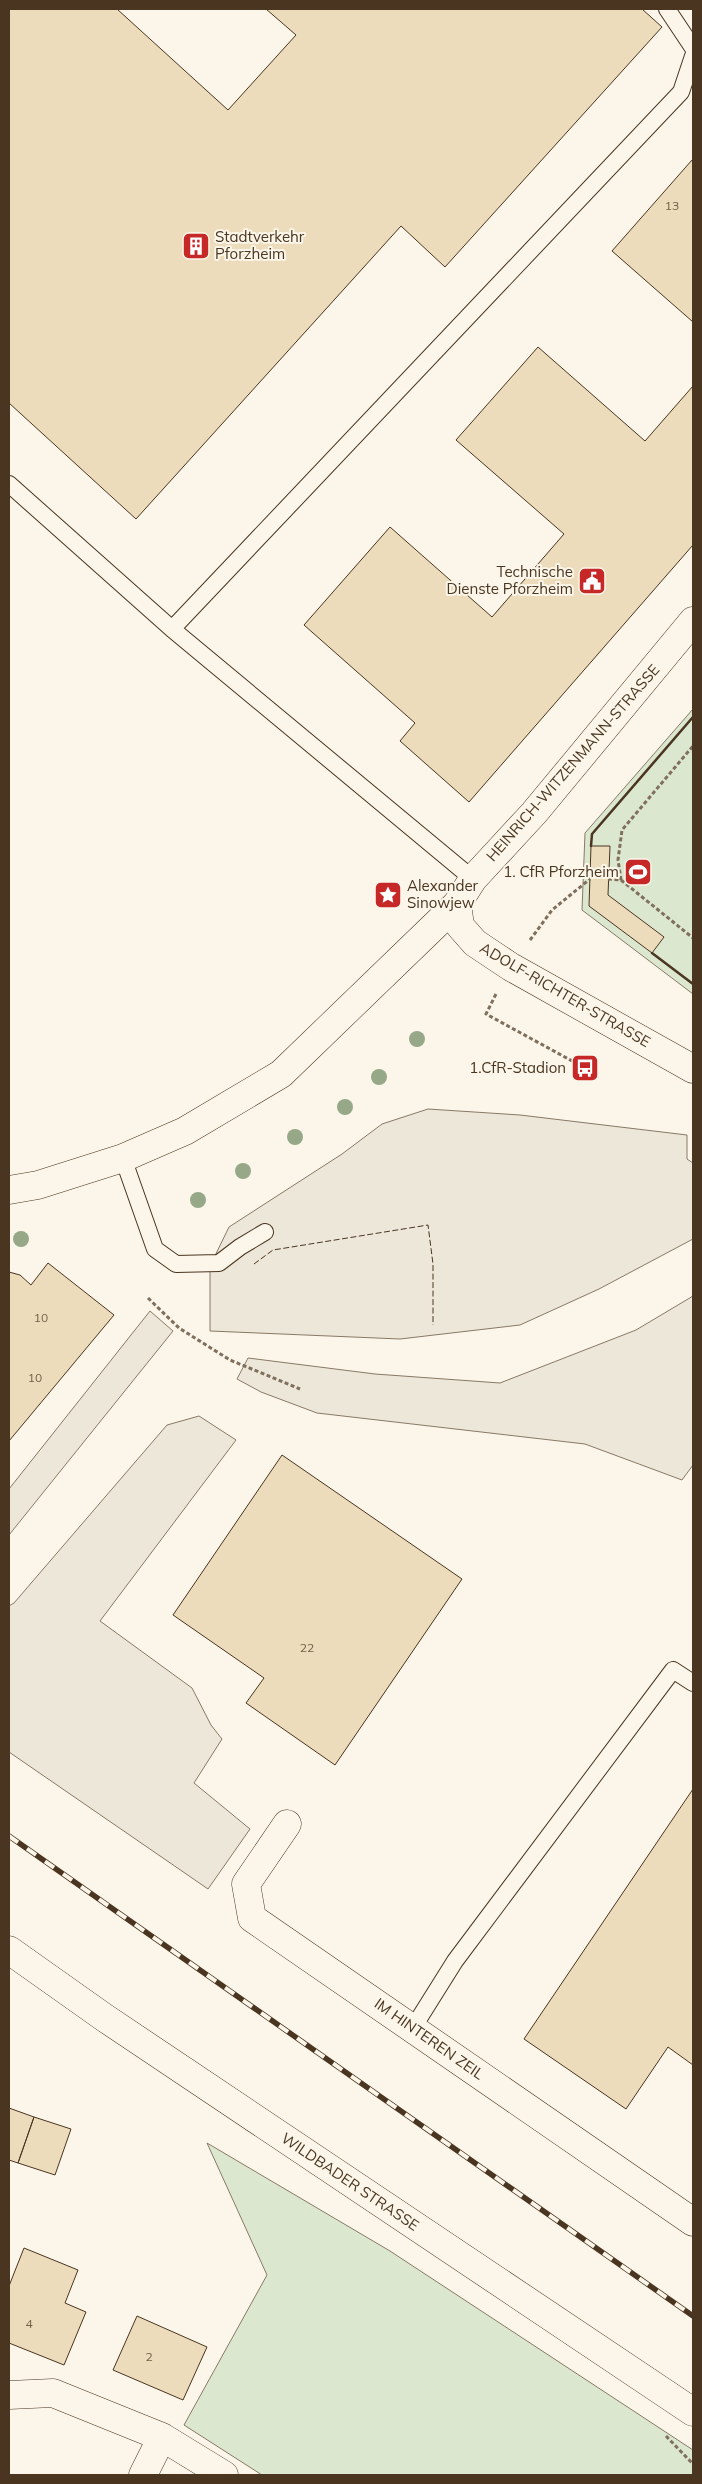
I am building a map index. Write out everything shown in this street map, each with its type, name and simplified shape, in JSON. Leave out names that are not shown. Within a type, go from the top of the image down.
[{"type":"street","name":"HEINRICH-WITZENMANN-STRASSE","points":[[9,1190],[38,1185],[123,1158],[185,1130],[281,1074],[456,904],[473,879],[534,813],[693,621]]},
{"type":"street","name":"ADOLF-RICHTER-STRASSE","points":[[456,904],[460,926],[475,943],[511,966],[693,1069]]},
{"type":"street","name":"IM HINTEREN ZEIL","points":[[286,1824],[246,1884],[252,1918],[693,2222]]},
{"type":"street","name":"WILDBADER STRASSE","points":[[9,1950],[114,2023],[693,2412]]},
{"type":"street","points":[[9,2395],[53,2394],[162,2437],[224,2475]]},
{"type":"street","points":[[143,2475],[162,2437]]},
{"type":"lane","points":[[667,9],[693,48]]},
{"type":"lane","points":[[172,629],[680,92],[693,56]]},
{"type":"lane","points":[[9,484],[172,629],[473,879]]},
{"type":"lane","points":[[123,1158],[155,1249],[176,1264],[219,1263],[240,1246],[265,1232]]},
{"type":"lane","points":[[413,2028],[455,1961],[673,1670],[693,1684]]},
{"type":"path","points":[[620,880],[618,860],[622,830],[693,746]]},
{"type":"path","points":[[608,879],[620,880],[693,938]]},
{"type":"path","points":[[486,1014],[584,1068]]},
{"type":"path","points":[[148,1298],[179,1328],[230,1360],[300,1389]]},
{"type":"green space","name":"1. CfR Pforzheim","points":[[693,709],[693,994],[582,910],[585,833]]},
{"type":"green space","points":[[207,2143],[390,2251],[693,2450],[693,2475],[262,2475],[184,2425],[267,2275]]},
{"type":"shaded area","points":[[428,1109],[520,1115],[687,1135],[687,1159],[693,1163],[693,1239],[599,1289],[520,1325],[400,1339],[210,1331],[210,1266],[229,1227],[342,1154],[382,1124]]},
{"type":"shaded area","points":[[693,1296],[693,1465],[682,1480],[585,1444],[317,1413],[261,1392],[237,1379],[248,1358],[375,1374],[500,1383],[636,1330]]},
{"type":"shaded area","points":[[150,1311],[173,1331],[9,1535],[9,1489]]},
{"type":"shaded area","points":[[199,1416],[236,1440],[100,1621],[192,1688],[211,1725],[222,1739],[194,1783],[250,1829],[208,1889],[9,1752],[9,1606],[14,1603],[167,1425]]},
{"type":"building","name":"Stadtverkehr Pforzheim","points":[[9,9],[117,9],[228,110],[296,35],[266,9],[642,9],[662,27],[445,267],[401,226],[136,519],[9,403]]},
{"type":"building","points":[[693,161],[693,322],[612,251]]},
{"type":"building","name":"Technische Dienste Pforzheim","points":[[538,347],[645,441],[693,386],[693,545],[469,802],[400,741],[415,723],[304,625],[390,527],[492,617],[564,534],[456,440]]},
{"type":"building","points":[[591,846],[610,846],[608,895],[664,937],[652,953],[589,906]]},
{"type":"building","points":[[48,1263],[114,1315],[9,1441],[9,1272],[20,1275],[31,1285]]},
{"type":"building","points":[[282,1455],[462,1579],[335,1765],[246,1703],[264,1678],[173,1615]]},
{"type":"building","points":[[693,1789],[693,2065],[668,2047],[626,2109],[524,2039]]},
{"type":"building","points":[[9,2108],[34,2117],[18,2163],[9,2160]]},
{"type":"building","points":[[34,2117],[71,2129],[55,2175],[18,2163]]},
{"type":"building","points":[[24,2248],[78,2270],[65,2303],[86,2312],[64,2365],[9,2343],[9,2286]]},
{"type":"building","points":[[137,2316],[207,2347],[183,2400],[113,2370]]},
{"type":"railway","points":[[9,1836],[693,2316]]},
{"type":"fence","points":[[254,1264],[273,1250],[428,1225],[433,1264],[433,1325]]},
{"type":"wall","points":[[591,846],[592,834],[693,717]]},
{"type":"wall","points":[[652,953],[693,984]]},
{"type":"place","name":"Stadtverkehr Pforzheim","points":[[196,246]]},
{"type":"place","name":"Technische Dienste Pforzheim","points":[[592,581]]},
{"type":"place","name":"1. CfR Pforzheim","points":[[638,872]]},
{"type":"place","name":"Alexander Sinowjew","points":[[388,895]]},
{"type":"place","name":"1.CfR-Stadion","points":[[585,1068]]}]
